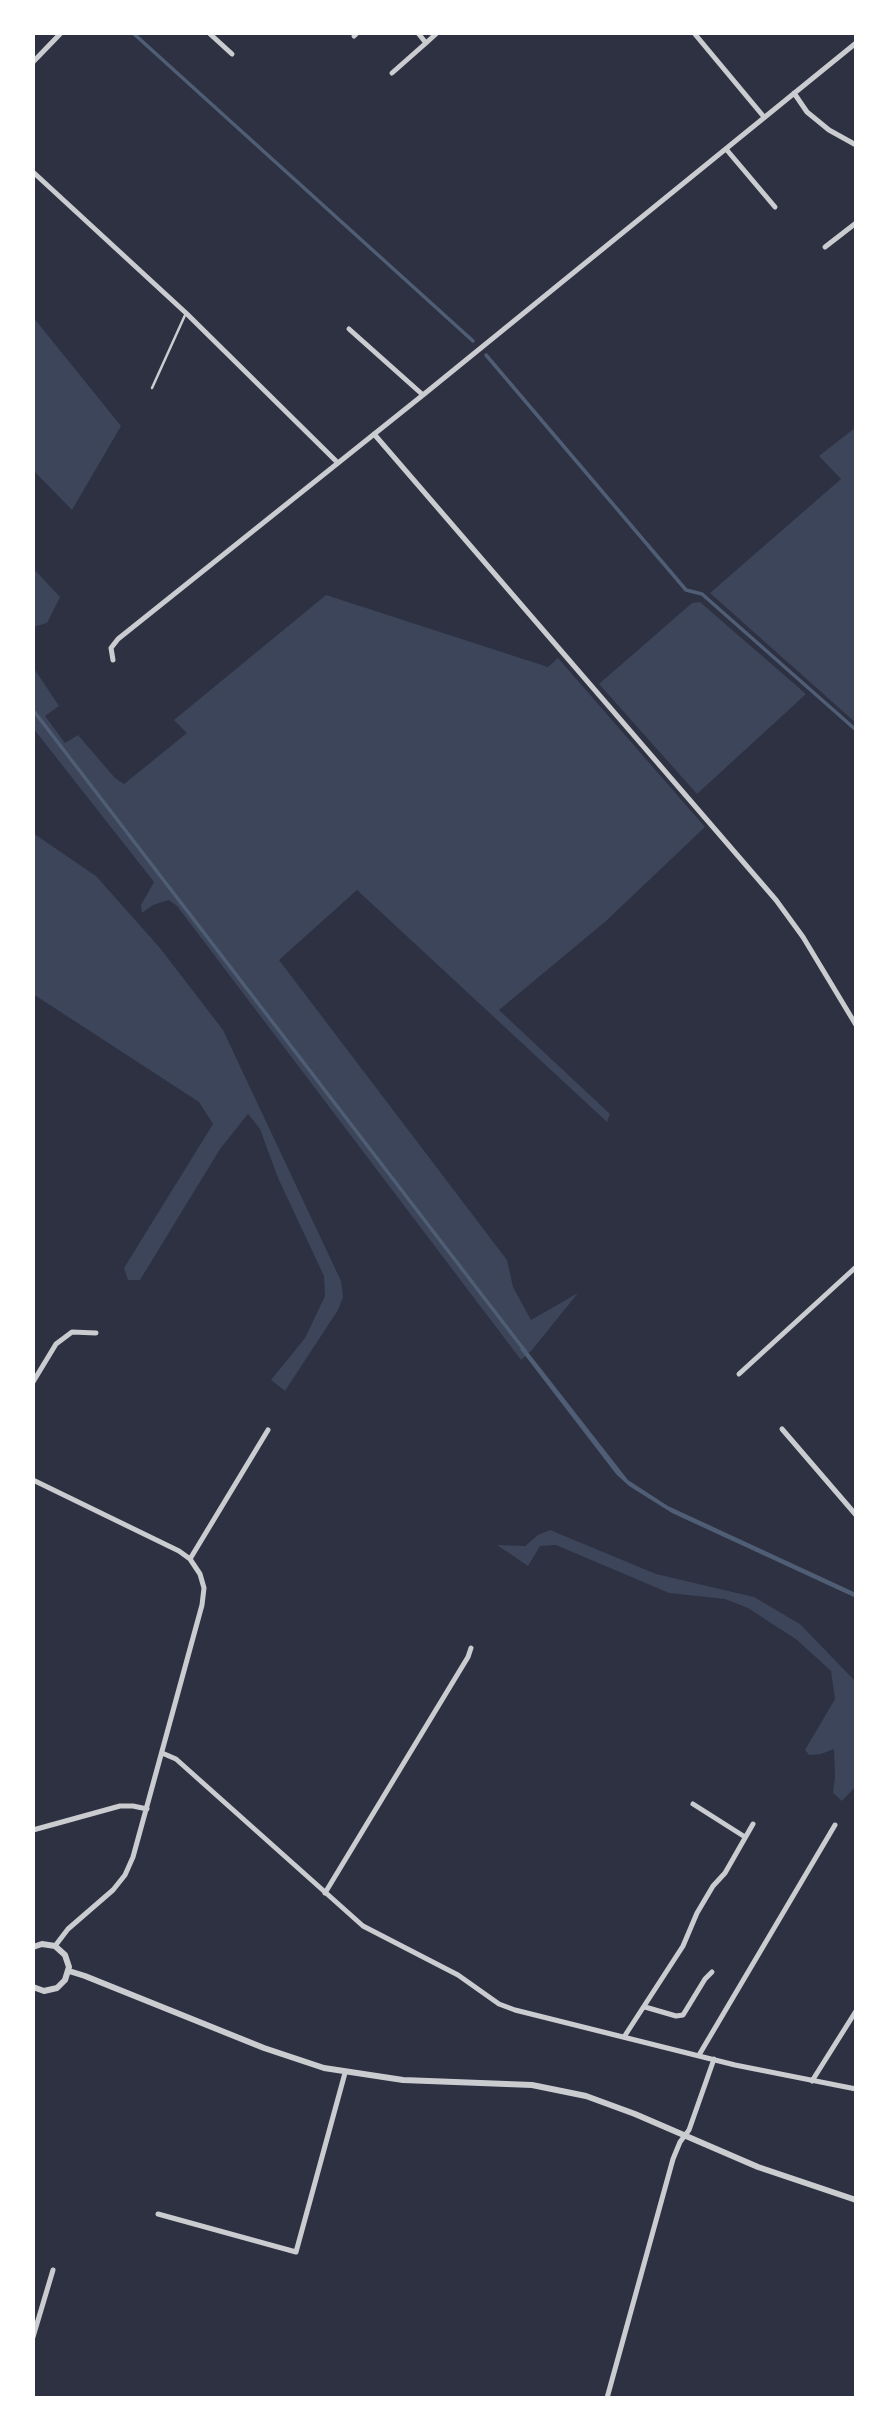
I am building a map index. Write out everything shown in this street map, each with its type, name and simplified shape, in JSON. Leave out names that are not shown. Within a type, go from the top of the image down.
[{"type":"street","points":[[33,62],[61,33]]},
{"type":"street","points":[[209,33],[232,54]]},
{"type":"street","points":[[418,33],[426,43]]},
{"type":"street","points":[[392,73],[437,33]]},
{"type":"street","points":[[694,33],[764,117]]},
{"type":"street","points":[[113,660],[111,649],[118,639],[856,43]]},
{"type":"street","points":[[794,93],[807,112],[829,130],[856,145]]},
{"type":"street","points":[[726,149],[775,207]]},
{"type":"street","points":[[33,172],[186,313],[337,462]]},
{"type":"street","points":[[825,247],[856,223]]},
{"type":"street","points":[[349,329],[423,395]]},
{"type":"street","points":[[374,434],[776,900],[803,937],[856,1025]]},
{"type":"street","points":[[739,1374],[856,1267]]},
{"type":"street","points":[[33,1382],[56,1344],[72,1332],[96,1333]]},
{"type":"street","points":[[190,1559],[268,1430]]},
{"type":"street","points":[[782,1430],[856,1515]]},
{"type":"street","points":[[33,1480],[178,1551],[190,1559],[201,1574],[204,1588],[202,1605],[136,1848],[121,1881],[103,1901],[68,1929],[55,1945]]},
{"type":"street","points":[[325,1893],[471,1648]]},
{"type":"street","points":[[162,1753],[176,1759],[363,1926],[458,1975],[499,2004],[699,2056],[856,2089]]},
{"type":"street","points":[[693,1804],[746,1837]]},
{"type":"street","points":[[33,1830],[120,1806],[134,1805],[147,1809]]},
{"type":"street","points":[[624,2037],[646,2007],[683,1946],[697,1913],[713,1886],[725,1873],[753,1824]]},
{"type":"street","points":[[699,2056],[835,1825]]},
{"type":"street","points":[[33,1947],[42,1944],[55,1945],[65,1955],[69,1971],[64,1982],[57,1988],[44,1991],[33,1987]]},
{"type":"street","points":[[69,1971],[264,2048],[345,2073],[402,2080],[503,2083],[558,2089],[607,2103],[758,2167],[856,2200]]},
{"type":"street","points":[[646,2007],[676,2017],[683,2015],[712,1972]]},
{"type":"street","points":[[812,2081],[856,2011]]},
{"type":"street","points":[[607,2398],[673,2159],[689,2130],[714,2059]]},
{"type":"street","points":[[158,2214],[296,2252],[345,2073]]},
{"type":"street","points":[[33,2337],[52,2270]]},
{"type":"lane","points":[[152,388],[186,313]]},
{"type":"shaded area","points":[[33,317],[121,426],[72,510],[33,470]]},
{"type":"shaded area","points":[[856,427],[856,723],[710,593],[841,479],[819,456]]},
{"type":"shaded area","points":[[33,568],[60,597],[47,623],[33,627]]},
{"type":"shaded area","points":[[326,595],[548,667],[558,658],[705,827],[606,921],[499,1010],[610,1114],[607,1122],[357,890],[279,960],[507,1260],[513,1287],[531,1320],[578,1293],[521,1360],[177,906],[169,900],[153,905],[142,913],[141,905],[154,882],[33,728],[33,667],[59,706],[45,716],[65,743],[78,735],[115,778],[124,784],[187,733],[174,720]]},
{"type":"shaded area","points":[[700,602],[806,694],[697,794],[599,684],[692,603]]},
{"type":"shaded area","points":[[33,833],[96,876],[160,948],[223,1030],[341,1281],[343,1297],[338,1310],[285,1391],[271,1380],[305,1338],[325,1296],[324,1276],[278,1178],[260,1129],[248,1114],[220,1149],[140,1280],[128,1280],[124,1268],[213,1124],[199,1102],[33,994]]},
{"type":"shaded area","points":[[524,1347],[628,1480],[668,1506],[856,1593],[856,1598],[672,1513],[629,1486],[616,1474],[520,1349]]},
{"type":"shaded area","points":[[550,1530],[656,1574],[754,1597],[800,1624],[856,1682],[856,1786],[842,1801],[833,1793],[834,1749],[809,1755],[805,1750],[835,1699],[831,1671],[797,1640],[748,1608],[725,1599],[669,1593],[556,1545],[540,1546],[528,1566],[497,1545],[525,1546],[538,1535]]},
{"type":"waterway","points":[[133,33],[473,341]]},
{"type":"waterway","points":[[486,355],[686,590],[702,594],[856,730]]},
{"type":"waterway","points":[[33,710],[525,1351]]}]
